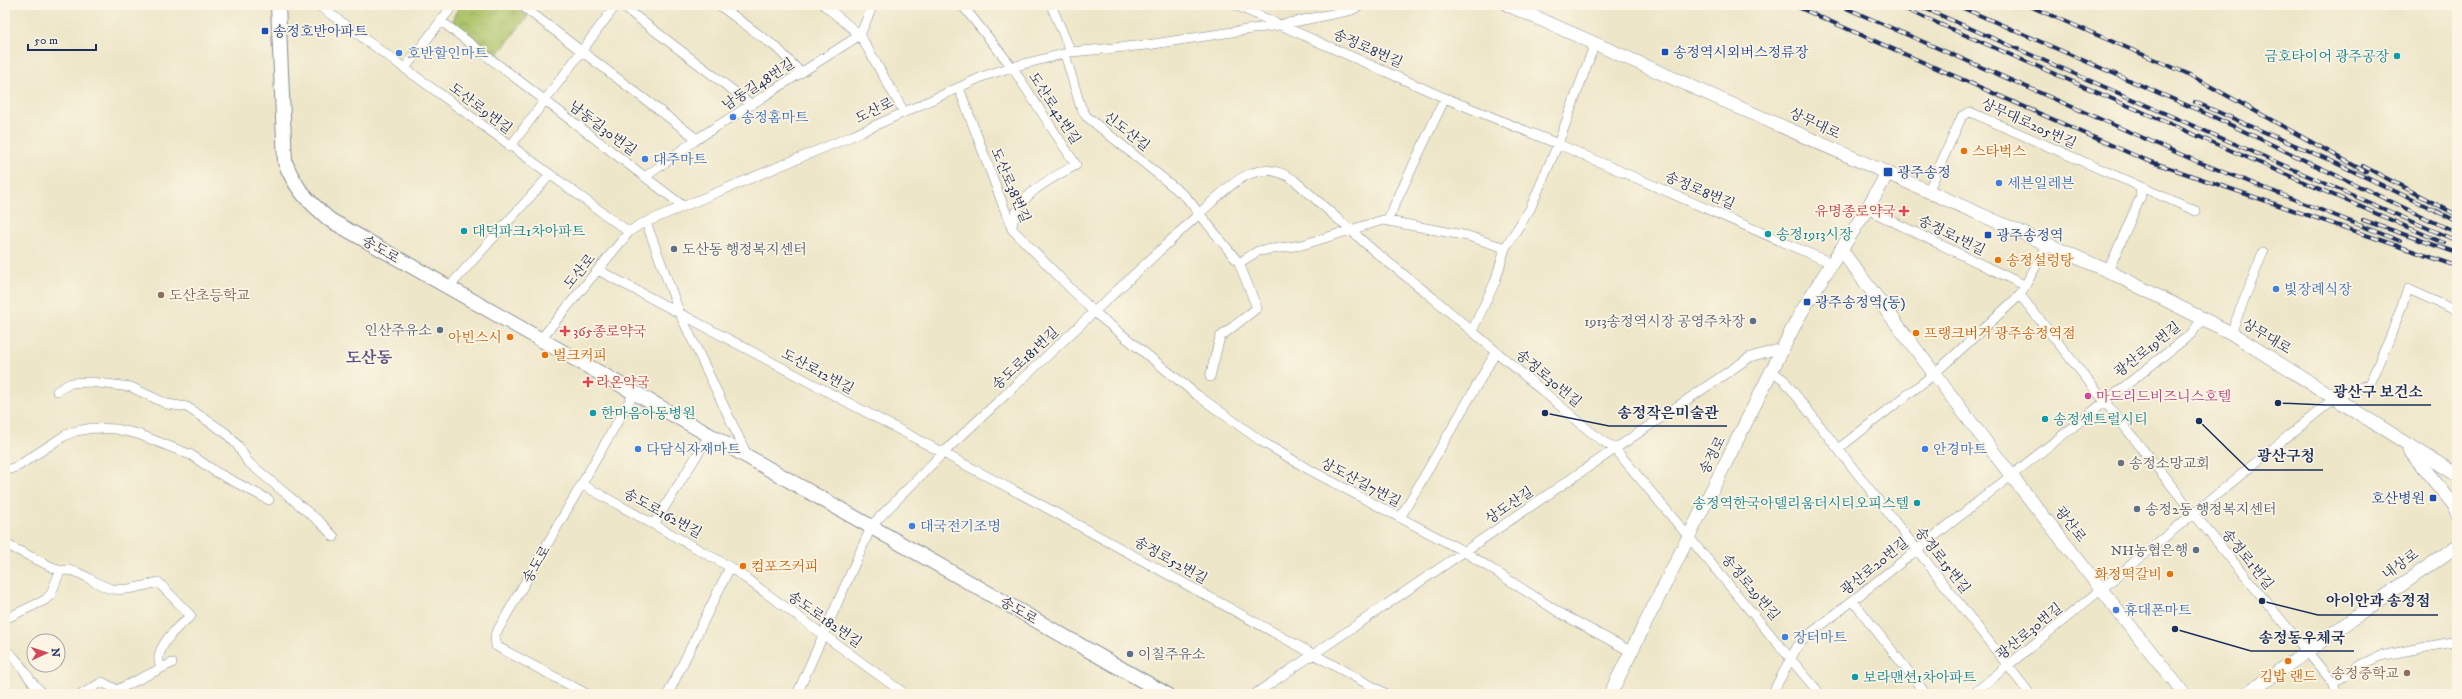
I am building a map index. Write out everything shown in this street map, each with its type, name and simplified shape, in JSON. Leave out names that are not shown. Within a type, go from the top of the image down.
[{"type":"main road","name":"송도로","points":[[278,5],[285,162],[292,181],[302,195],[330,220],[748,458],[872,525],[1166,694]]},
{"type":"main road","name":"상무대로","points":[[1508,5],[1928,192],[2108,270],[2204,317],[2336,397],[2401,441],[2457,475]]},
{"type":"main road","name":"송정로","points":[[1610,694],[1772,371],[1782,348],[1831,262],[1868,210],[1887,173]]},
{"type":"main road","name":"광산로","points":[[1841,250],[2010,474],[2184,694]]},
{"type":"main road","name":"상무대로","points":[[2401,441],[2457,486]]},
{"type":"main road","points":[[2401,441],[2454,505],[2457,513]]},
{"type":"main road","points":[[2452,549],[2457,536]]},
{"type":"main road","name":"내상로","points":[[2246,694],[2452,549]]},
{"type":"street","name":"도산로9번길","points":[[318,5],[549,176],[629,232]]},
{"type":"street","points":[[405,68],[453,5]]},
{"type":"street","points":[[521,5],[697,139]]},
{"type":"street","points":[[510,147],[616,5]]},
{"type":"street","points":[[621,5],[752,105]]},
{"type":"street","points":[[719,5],[777,48],[800,72]]},
{"type":"street","points":[[824,5],[860,35],[904,112]]},
{"type":"street","points":[[860,35],[873,5]]},
{"type":"street","name":"도산로42번길","points":[[962,5],[1012,67],[1076,165],[1045,182],[1031,193],[1016,211],[1012,229]]},
{"type":"street","name":"신도산길","points":[[1051,5],[1068,53],[1080,105],[1086,116],[1173,184],[1200,213]]},
{"type":"street","points":[[1235,5],[1279,25]]},
{"type":"street","name":"도산로","points":[[540,340],[629,232],[646,222],[852,136],[959,88],[1012,67],[1068,53],[1147,45],[1279,25],[1352,10],[1360,5]]},
{"type":"street","name":"남동길30번길","points":[[441,21],[543,101],[683,206]]},
{"type":"street","name":"송정로8번길","points":[[1279,25],[1445,98],[1558,144],[1831,262]]},
{"type":"street","name":"남동길48번길","points":[[645,176],[697,139],[860,35]]},
{"type":"street","points":[[1472,331],[1495,282],[1505,248],[1530,209],[1558,144],[1595,43]]},
{"type":"street","name":"도산로38번길","points":[[959,88],[1012,229],[1094,312]]},
{"type":"street","points":[[1387,221],[1445,98]]},
{"type":"street","name":"상무대로205번길","points":[[1928,192],[1962,116],[1970,112],[2140,188]]},
{"type":"street","name":"송도로181번길","points":[[872,525],[943,453],[1200,213],[1246,175],[1265,170]]},
{"type":"street","name":"송정로30번길","points":[[1265,170],[1279,171],[1294,180],[1352,231],[1592,433],[1616,450],[1690,535]]},
{"type":"street","points":[[448,288],[549,176]]},
{"type":"street","points":[[2140,188],[2196,211]]},
{"type":"street","points":[[2108,270],[2141,194],[2140,188]]},
{"type":"street","name":"송정로1번길","points":[[1868,210],[2024,285]]},
{"type":"street","points":[[1200,213],[1240,263],[1257,308],[1220,337],[1210,377]]},
{"type":"street","points":[[1240,263],[1258,251],[1284,249],[1352,231],[1370,222],[1387,221],[1468,236],[1505,248]]},
{"type":"street","points":[[646,222],[680,314],[748,458]]},
{"type":"street","points":[[1838,449],[1934,374],[2020,295],[2024,285],[2048,244]]},
{"type":"street","points":[[2231,332],[2263,252]]},
{"type":"street","name":"도산로12번길","points":[[598,270],[943,453]]},
{"type":"street","name":"광산로30번길","points":[[1973,694],[2336,397],[2369,384],[2389,340],[2408,289],[2457,311]]},
{"type":"street","name":"송정로1번길","points":[[2020,295],[2194,514],[2306,652],[2333,682]]},
{"type":"street","name":"상도산길7번길","points":[[1094,312],[1197,395],[1245,431],[1308,469],[1465,552],[1560,613],[1632,652]]},
{"type":"street","name":"광산로19번길","points":[[2010,474],[2191,334],[2204,317]]},
{"type":"street","name":"상도산길","points":[[1255,694],[1312,654],[1616,450],[1750,357],[1782,348]]},
{"type":"street","points":[[1400,518],[1496,352]]},
{"type":"street","name":"송정로15번길","points":[[1772,371],[1784,380],[2030,694]]},
{"type":"street","points":[[57,391],[71,384],[90,382],[131,387],[167,404],[188,407],[226,433],[238,446],[248,462],[321,523],[334,537]]},
{"type":"street","name":"송도로","points":[[587,694],[496,646],[495,635],[583,485],[634,393]]},
{"type":"street","points":[[5,471],[18,466],[64,436],[76,431],[93,428],[116,429],[138,434],[191,456],[216,472],[269,500]]},
{"type":"street","points":[[654,524],[709,436]]},
{"type":"street","name":"송정로52번길","points":[[943,453],[1386,694]]},
{"type":"street","name":"광산로20번길","points":[[1772,694],[1791,657],[1806,638],[2010,474]]},
{"type":"street","name":"송도로162번길","points":[[583,485],[730,567]]},
{"type":"street","points":[[797,694],[872,525]]},
{"type":"street","name":"송정로29번길","points":[[1690,535],[1820,694]]},
{"type":"street","points":[[5,544],[60,572],[69,569],[111,588],[141,588],[158,582],[191,616],[174,630],[164,645],[159,657],[161,667]]},
{"type":"street","points":[[668,694],[730,567]]},
{"type":"street","name":"송도로182번길","points":[[730,567],[905,694]]},
{"type":"street","points":[[5,620],[45,600],[51,594],[60,572]]},
{"type":"street","points":[[1853,601],[1875,627],[1926,694]]},
{"type":"street","points":[[2337,694],[2333,682],[2363,664],[2380,656],[2457,641]]},
{"type":"street","points":[[5,650],[18,662],[28,679],[44,694]]},
{"type":"street","points":[[82,694],[102,682],[117,690],[161,667],[172,663]]},
{"type":"green space","points":[[462,5],[515,5],[528,16],[494,59],[453,26],[454,15]]},
{"type":"railway","points":[[1793,5],[2143,159],[2457,266]]},
{"type":"railway","points":[[1839,5],[2196,161],[2400,241]]},
{"type":"railway","points":[[1896,5],[2444,243]]},
{"type":"railway","points":[[1917,5],[2457,241]]},
{"type":"railway","points":[[1956,5],[2214,117],[2457,233]]},
{"type":"railway","points":[[2027,5],[2186,73],[2366,172]]},
{"type":"railway","points":[[2195,102],[2327,159],[2441,213]]},
{"type":"railway","points":[[2363,166],[2457,215]]},
{"type":"railway","points":[[2436,211],[2457,222]]},
{"type":"railway","points":[[2363,220],[2457,253]]},
{"type":"place","name":"송정호반아파트","points":[[265,31]]},
{"type":"place","name":"송정역시외버스정류장","points":[[1665,52]]},
{"type":"place","name":"호반할인마트","points":[[399,53]]},
{"type":"place","name":"금호타이어 광주공장","points":[[2397,56]]},
{"type":"place","name":"송정홈마트","points":[[733,117]]},
{"type":"place","name":"스타벅스","points":[[1964,151]]},
{"type":"place","name":"대주마트","points":[[645,159]]},
{"type":"place","name":"광주송정","points":[[1888,172]]},
{"type":"place","name":"세븐일레븐","points":[[1999,183]]},
{"type":"place","name":"유명종로약국","points":[[1904,211]]},
{"type":"place","name":"대덕파크1차아파트","points":[[464,231]]},
{"type":"place","name":"송정1913시장","points":[[1768,234]]},
{"type":"place","name":"광주송정역","points":[[1988,235]]},
{"type":"place","name":"도산동 행정복지센터","points":[[674,249]]},
{"type":"place","name":"송정설렁탕","points":[[1998,260]]},
{"type":"place","name":"빛장례식장","points":[[2276,289]]},
{"type":"place","name":"도산초등학교","points":[[161,295]]},
{"type":"place","name":"광주송정역(동)","points":[[1807,302]]},
{"type":"place","name":"1913송정역시장 공영주차장","points":[[1753,321]]},
{"type":"place","name":"인산주유소","points":[[440,330]]},
{"type":"place","name":"365종로약국","points":[[565,331]]},
{"type":"place","name":"프랭크버거 광주송정역점","points":[[1916,333]]},
{"type":"place","name":"아빈스시","points":[[510,337]]},
{"type":"place","name":"벌크커피","points":[[545,355]]},
{"type":"place","name":"라온약국","points":[[588,382]]},
{"type":"place","name":"마드리드비즈니스호텔","points":[[2088,396]]},
{"type":"place","name":"광산구 보건소","points":[[2278,403]]},
{"type":"place","name":"한마음아동병원","points":[[593,413]]},
{"type":"place","name":"송정작은미술관","points":[[1545,413]]},
{"type":"place","name":"송정센트럴시티","points":[[2045,419]]},
{"type":"place","name":"광산구청","points":[[2199,421]]},
{"type":"place","name":"다담식자재마트","points":[[638,449]]},
{"type":"place","name":"안경마트","points":[[1925,449]]},
{"type":"place","name":"송정소망교회","points":[[2121,463]]},
{"type":"place","name":"호산병원","points":[[2433,498]]},
{"type":"place","name":"송정역한국아델리움더시티오피스텔","points":[[1917,503]]},
{"type":"place","name":"송정2동 행정복지센터","points":[[2137,509]]},
{"type":"place","name":"대국전기조명","points":[[912,526]]},
{"type":"place","name":"NH농협은행","points":[[2196,550]]},
{"type":"place","name":"컴포즈커피","points":[[743,566]]},
{"type":"place","name":"화정떡갈비","points":[[2170,574]]},
{"type":"place","name":"아이안과 송정점","points":[[2262,601]]},
{"type":"place","name":"휴대폰마트","points":[[2116,610]]},
{"type":"place","name":"송정동우체국","points":[[2175,629]]},
{"type":"place","name":"장터마트","points":[[1785,637]]},
{"type":"place","name":"이칠주유소","points":[[1130,654]]},
{"type":"place","name":"김밥 랜드","points":[[2288,661]]},
{"type":"place","name":"송정중학교","points":[[2407,673]]},
{"type":"place","name":"보라맨션1차아파트","points":[[1855,677]]},
{"type":"district","name":"도산동","points":[[369,357]]}]
